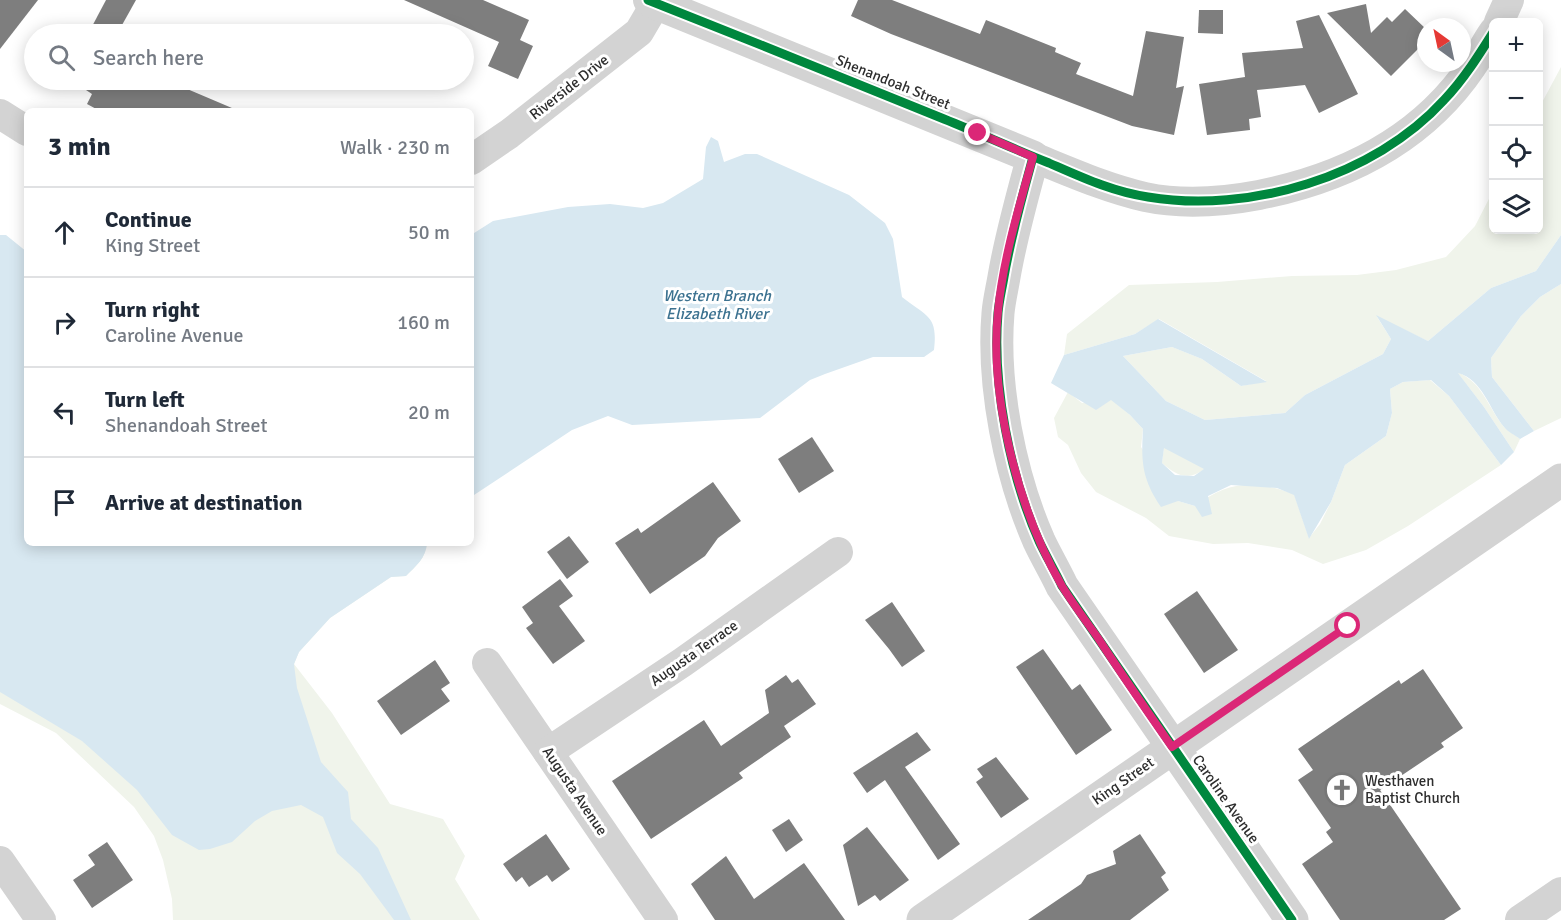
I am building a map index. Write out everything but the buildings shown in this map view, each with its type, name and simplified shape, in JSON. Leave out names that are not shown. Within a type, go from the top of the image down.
[{"type":"street","points":[[1500,18],[1509,0]]},
{"type":"street","name":"Shenandoah Street","points":[[652,1],[1098,184],[1147,197],[1189,202],[1231,200],[1290,189],[1332,176],[1373,156],[1410,131],[1443,102],[1472,67],[1489,39]]},
{"type":"street","name":"Riverside Drive","points":[[474,158],[509,134],[639,32],[649,15],[652,1]]},
{"type":"street","points":[[0,114],[24,129]]},
{"type":"street","name":"Caroline Avenue","points":[[1033,157],[1011,235],[998,311],[1000,397],[1021,490],[1039,539],[1062,586],[1292,920]]},
{"type":"street","name":"King Street","points":[[923,920],[1561,480]]},
{"type":"street","name":"Augusta Terrace","points":[[548,752],[683,662],[838,552]]},
{"type":"street","name":"Augusta Avenue","points":[[487,663],[663,920]]},
{"type":"street","points":[[0,861],[41,920]]},
{"type":"street","points":[[1520,920],[1561,892]]},
{"type":"shaded area","points":[[1561,67],[1561,235],[1536,271],[1491,288],[1428,341],[1377,317],[1391,339],[1383,354],[1305,395],[1285,413],[1205,420],[1166,401],[1123,356],[1172,347],[1202,359],[1241,386],[1266,381],[1159,319],[1135,334],[1064,355],[1067,334],[1129,285],[1217,282],[1292,276],[1357,275],[1396,270],[1446,257],[1475,226],[1489,199],[1489,234],[1543,234],[1543,101]]},
{"type":"shaded area","points":[[1561,284],[1561,418],[1534,431],[1492,377],[1491,358],[1521,316],[1540,297]]},
{"type":"shaded area","points":[[1457,372],[1473,382],[1498,420],[1520,439],[1514,452],[1484,407]]},
{"type":"shaded area","points":[[1430,380],[1449,396],[1501,465],[1408,526],[1366,550],[1323,564],[1292,550],[1248,543],[1213,544],[1169,536],[1146,518],[1096,492],[1081,473],[1068,445],[1058,437],[1054,418],[1068,392],[1082,403],[1111,399],[1143,429],[1141,447],[1178,501],[1195,506],[1219,491],[1243,485],[1280,489],[1294,494],[1309,538],[1320,524],[1331,502],[1345,465],[1386,436],[1392,413],[1390,389],[1403,382]]},
{"type":"shaded area","points":[[1164,447],[1205,469],[1193,475],[1177,474],[1162,463]]},
{"type":"shaded area","points":[[299,546],[426,546],[423,557],[406,576],[391,577],[330,618],[299,652],[294,664],[332,713],[390,804],[443,819],[465,856],[455,879],[480,920],[173,920],[172,899],[163,860],[154,836],[134,807],[56,733],[0,704],[0,553]]},
{"type":"water","name":"Western Branch Elizabeth River","points":[[711,137],[718,141],[724,162],[745,154],[757,154],[849,195],[885,223],[893,239],[902,297],[929,318],[934,330],[934,350],[924,357],[873,357],[825,374],[810,380],[760,418],[632,425],[608,416],[572,430],[474,495],[474,233],[493,221],[568,207],[610,204],[643,208],[663,203],[703,179],[706,147]]},
{"type":"water","points":[[0,235],[6,235],[24,250],[24,546],[426,546],[423,557],[406,576],[391,577],[330,618],[299,652],[294,664],[297,688],[321,762],[348,792],[351,819],[378,848],[411,920],[394,920],[360,874],[337,853],[323,817],[301,805],[272,811],[255,821],[232,842],[199,850],[172,835],[137,790],[82,741],[0,692]]},
{"type":"water","points":[[1561,235],[1561,284],[1540,297],[1521,316],[1491,358],[1492,377],[1534,431],[1520,439],[1507,430],[1480,388],[1458,373],[1514,452],[1501,465],[1449,396],[1431,380],[1403,382],[1390,389],[1392,413],[1386,436],[1345,465],[1331,502],[1309,539],[1294,495],[1277,488],[1231,485],[1208,496],[1212,514],[1202,517],[1195,506],[1178,501],[1161,507],[1146,479],[1142,451],[1143,429],[1111,400],[1096,410],[1051,383],[1064,355],[1135,334],[1158,319],[1267,382],[1241,386],[1202,359],[1172,347],[1123,356],[1166,401],[1205,420],[1285,413],[1305,395],[1383,354],[1391,339],[1376,315],[1428,341],[1491,288],[1536,271]],"holes":[[[1164,448],[1204,469],[1194,476],[1175,475],[1162,463]]]},
{"type":"cycle path","points":[[648,0],[1097,183],[1135,195],[1187,201],[1227,200],[1268,194],[1308,184],[1346,169],[1382,150],[1415,127],[1444,100],[1465,75],[1489,39]]},
{"type":"cycle path","points":[[1033,157],[1007,262],[998,308],[997,341],[1005,429],[1029,515],[1039,541],[1062,586],[1292,920]]},
{"type":"place","name":"Westhaven Baptist Church","points":[[1342,790]]},
{"type":"route","points":[[978,133],[1033,157],[1011,235],[998,311],[1000,397],[1021,490],[1039,539],[1062,586],[1172,747],[1348,626]]}]
